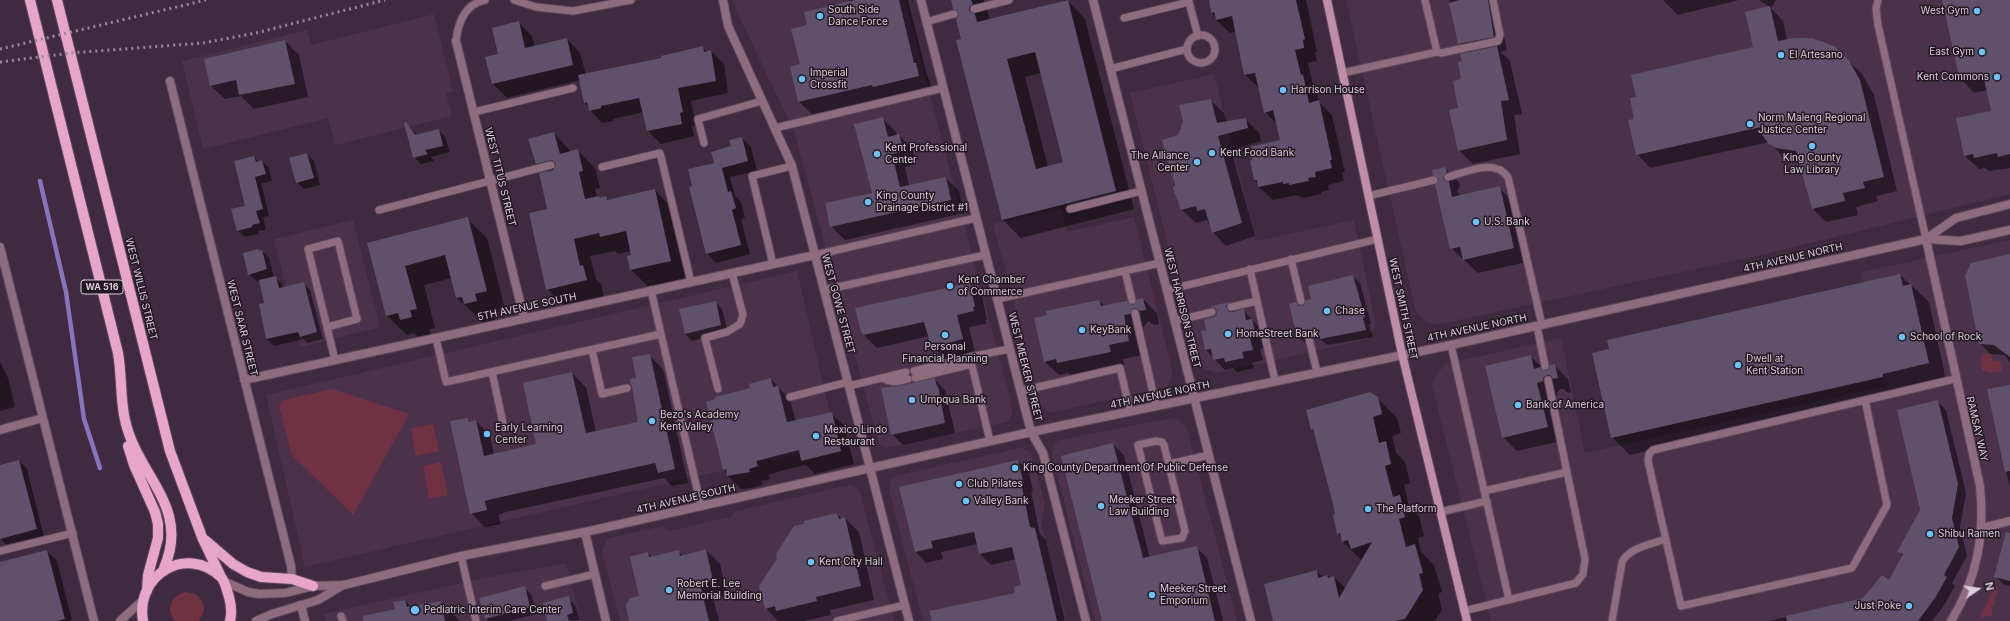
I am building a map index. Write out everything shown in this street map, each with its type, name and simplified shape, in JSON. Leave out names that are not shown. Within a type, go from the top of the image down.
[{"type":"main road","name":"WA 516","points":[[30,0],[118,353],[125,420],[140,460],[165,501],[170,516],[171,536],[167,561],[164,568]]},
{"type":"main road","name":"WEST WILLIS STREET","points":[[57,0],[170,451],[202,537],[222,579],[230,604],[230,621]]},
{"type":"main road","name":"WEST SMITH STREET","points":[[1327,0],[1402,354],[1467,621]]},
{"type":"main road","points":[[125,420],[128,445],[134,465],[158,524],[158,538],[148,575],[146,591],[142,602],[143,621]]},
{"type":"main road","points":[[202,537],[233,564],[247,572],[261,577],[292,579],[313,586]]},
{"type":"main road","points":[[146,591],[156,576],[164,568],[183,563],[202,566],[222,579]]},
{"type":"street","name":"WEST GOWE STREET","points":[[723,0],[728,26],[792,166],[909,621]]},
{"type":"street","name":"WEST MEEKER STREET","points":[[921,0],[1031,432],[1043,453],[1086,621]]},
{"type":"street","name":"WEST HARRISON STREET","points":[[1093,0],[1251,621]]},
{"type":"street","name":"WEST TITUS STREET","points":[[456,41],[524,318]]},
{"type":"street","name":"WEST SAAR STREET","points":[[170,81],[292,579]]},
{"type":"street","name":"4TH AVENUE NORTH","points":[[1926,239],[1956,218],[2010,204]]},
{"type":"street","name":"4TH AVENUE NORTH","points":[[1031,432],[1451,345],[1926,239],[1961,241],[2010,230]]},
{"type":"street","name":"RAMSAY WAY","points":[[1926,239],[1955,379],[1980,486],[1982,528],[1970,585],[1951,621]]},
{"type":"street","points":[[0,247],[94,621]]},
{"type":"street","name":"5TH AVENUE SOUTH","points":[[244,380],[815,255]]},
{"type":"street","points":[[0,430],[43,418]]},
{"type":"street","name":"4TH AVENUE SOUTH","points":[[222,579],[248,592],[259,594],[285,593],[313,586],[344,585],[461,556],[585,532],[1031,432]]},
{"type":"street","points":[[1982,528],[2010,521]]},
{"type":"street","points":[[585,532],[606,621]]},
{"type":"street","name":"4TH AVENUE SOUTH","points":[[256,621],[272,614],[318,600],[344,585]]},
{"type":"street","points":[[120,621],[142,602]]},
{"type":"street","points":[[301,605],[305,621]]},
{"type":"lane","points":[[456,41],[458,27],[464,14],[476,2],[485,0]]},
{"type":"lane","points":[[514,0],[536,7],[573,11],[631,0]]},
{"type":"lane","points":[[974,9],[1009,0]]},
{"type":"lane","points":[[1425,0],[1437,52]]},
{"type":"lane","points":[[1342,73],[1437,52],[1441,53],[1498,41],[1500,35],[1493,0]]},
{"type":"lane","points":[[1878,0],[1876,9],[1878,25],[1926,239]]},
{"type":"lane","points":[[1124,18],[1189,2],[1198,36]]},
{"type":"lane","points":[[926,22],[954,14]]},
{"type":"lane","points":[[1198,36],[1206,36],[1213,43],[1214,52],[1207,62],[1198,63],[1190,58],[1187,50],[1190,41],[1198,36]]},
{"type":"lane","points":[[1110,69],[1187,50]]},
{"type":"lane","points":[[474,112],[573,88]]},
{"type":"lane","points":[[775,128],[943,88]]},
{"type":"lane","points":[[704,143],[698,119],[762,101]]},
{"type":"lane","points":[[602,167],[660,153],[691,282]]},
{"type":"lane","points":[[379,210],[551,165]]},
{"type":"lane","points":[[773,264],[752,176],[792,166]]},
{"type":"lane","points":[[1448,177],[1494,166],[1503,170],[1510,183],[1530,270],[1540,325],[1545,366]]},
{"type":"lane","points":[[1368,196],[1434,180]]},
{"type":"lane","points":[[1070,209],[1142,191]]},
{"type":"lane","points":[[815,255],[976,218]]},
{"type":"lane","points":[[1167,290],[1378,239]]},
{"type":"lane","points":[[327,327],[357,319],[338,241],[308,249],[335,360]]},
{"type":"lane","points":[[824,290],[986,255]]},
{"type":"lane","points":[[1291,260],[1301,301]]},
{"type":"lane","points":[[997,299],[1160,263]]},
{"type":"lane","points":[[1250,270],[1275,381]]},
{"type":"lane","points":[[1125,271],[1132,300]]},
{"type":"lane","points":[[718,389],[705,338],[727,332],[740,324],[742,315],[732,273]]},
{"type":"lane","points":[[651,290],[701,506]]},
{"type":"lane","points":[[1231,307],[1257,301]]},
{"type":"lane","points":[[1175,321],[1212,312]]},
{"type":"lane","points":[[1134,313],[1156,406]]},
{"type":"lane","points":[[436,338],[446,382],[661,334]]},
{"type":"lane","points":[[1308,334],[1317,372]]},
{"type":"lane","points":[[1451,345],[1509,600]]},
{"type":"lane","points":[[790,397],[848,384],[911,375],[971,361],[1009,348]]},
{"type":"lane","points":[[592,350],[602,394],[626,388]]},
{"type":"lane","points":[[971,361],[990,441]]},
{"type":"lane","points":[[1021,391],[1120,368],[1130,411]]},
{"type":"lane","points":[[492,372],[504,428]]},
{"type":"lane","points":[[1865,400],[1888,505],[1852,568],[1681,606],[1648,461],[1649,454],[1653,450],[1865,400],[1955,379]]},
{"type":"lane","points":[[1464,611],[1559,589],[1576,583],[1583,574],[1585,559],[1548,380]]},
{"type":"lane","points":[[1156,441],[1162,442],[1169,464],[1185,531],[1182,538],[1166,542],[1162,541],[1138,445],[1156,441]]},
{"type":"lane","points":[[1169,464],[1209,455]]},
{"type":"lane","points":[[1484,491],[1567,472]]},
{"type":"lane","points":[[1440,512],[1487,502]]},
{"type":"lane","points":[[0,551],[73,533]]},
{"type":"lane","points":[[1612,621],[1622,562],[1625,556],[1630,552],[1666,539]]},
{"type":"lane","points":[[461,556],[476,621]]},
{"type":"lane","points":[[545,586],[595,574]]},
{"type":"lane","points":[[837,621],[905,605]]},
{"type":"shaded area","points":[[733,0],[905,0],[1012,406],[1012,414],[1007,422],[886,448],[879,444],[794,131],[737,12]]},
{"type":"shaded area","points":[[1346,0],[2010,0],[2010,194],[1770,253],[1440,324],[1427,323],[1416,312]]},
{"type":"shaded area","points":[[434,14],[453,91],[446,93],[452,116],[335,145],[328,118],[203,149],[182,61],[307,30],[311,45]]},
{"type":"shaded area","points":[[1214,74],[1256,241],[1354,220],[1375,321],[1375,326],[1368,339],[1217,373],[1204,369],[1196,358],[1130,93]]},
{"type":"shaded area","points":[[1062,209],[1067,232],[1134,217],[1172,370],[1172,377],[1166,387],[1054,412],[1048,412],[1041,406],[993,224]]},
{"type":"shaded area","points":[[353,220],[380,327],[301,347],[274,239]]},
{"type":"shaded area","points":[[2010,240],[2010,621],[1491,621],[1432,385],[1435,377],[1445,364],[1561,338],[1585,453],[1886,386],[1861,272]]},
{"type":"shaded area","name":"Early Learning Center","points":[[797,271],[837,444],[305,567],[266,395]]},
{"type":"shaded area","points":[[1990,353],[1993,362],[2000,361],[2002,371],[1989,373],[1982,370],[1980,360],[1984,354]]},
{"type":"shaded area","points":[[332,389],[409,414],[353,515],[292,455],[279,406],[284,400]]},
{"type":"shaded area","points":[[1172,418],[1178,420],[1187,428],[1237,621],[1095,621],[1052,456],[1053,446],[1059,440]]},
{"type":"shaded area","points":[[433,424],[439,451],[416,456],[411,428]]},
{"type":"shaded area","points":[[1023,448],[1031,452],[1045,504],[1041,522],[1067,621],[923,621],[889,490],[891,480],[896,476]]},
{"type":"shaded area","points":[[441,462],[448,495],[429,499],[423,466]]},
{"type":"shaded area","points":[[850,485],[854,486],[860,492],[894,621],[620,621],[602,551],[606,541],[610,538],[663,526],[669,531],[730,517],[736,511]]},
{"type":"shaded area","points":[[566,563],[581,621],[326,621],[324,614],[474,580]]},
{"type":"shaded area","points":[[1995,585],[1998,587],[1997,594],[1994,598],[1995,604],[1991,607],[1993,615],[1980,618]]},
{"type":"shaded area","points":[[186,592],[194,594],[200,598],[203,604],[204,611],[199,621],[175,621],[172,616],[170,607],[174,599]]},
{"type":"building","points":[[855,0],[899,0],[914,63],[916,63],[919,76],[798,102],[790,67],[800,64],[791,29],[807,25],[804,12]]},
{"type":"building","points":[[951,0],[971,0],[973,4],[969,7],[969,11],[975,14],[977,22],[1068,0],[1116,191],[1002,220],[956,40],[961,39],[956,19],[959,13],[953,9]],"holes":[[[1035,52],[1063,162],[1036,169],[1007,59]]]},
{"type":"building","name":"Harrison House","points":[[1209,0],[1296,0],[1305,39],[1303,40],[1304,48],[1295,50],[1301,75],[1303,74],[1309,103],[1319,100],[1332,160],[1330,160],[1332,168],[1315,172],[1316,177],[1308,178],[1309,181],[1289,185],[1289,183],[1283,184],[1283,182],[1258,187],[1257,180],[1254,180],[1249,147],[1280,140],[1273,110],[1264,113],[1255,73],[1244,75],[1232,16],[1216,20],[1214,12],[1211,13]]},
{"type":"building","points":[[1459,0],[1488,0],[1494,37],[1458,44],[1449,3]]},
{"type":"building","name":"Kent Commons","points":[[1942,0],[2010,0],[2010,154],[1998,157],[1997,153],[1974,158],[1973,154],[1964,156],[1956,118],[1991,111],[1983,75],[1960,80]]},
{"type":"building","name":"Norm Maleng Regional Justice Center","points":[[1770,6],[1778,41],[1793,38],[1812,38],[1834,46],[1848,59],[1860,80],[1884,177],[1863,182],[1865,188],[1843,193],[1845,201],[1812,209],[1796,151],[1776,148],[1769,144],[1763,136],[1761,127],[1636,155],[1628,120],[1634,119],[1630,98],[1636,97],[1631,75],[1753,47],[1745,12]]},
{"type":"building","points":[[519,21],[525,48],[567,38],[573,65],[492,84],[485,57],[498,54],[492,28]]},
{"type":"building","points":[[285,40],[295,84],[239,95],[236,80],[210,86],[204,59]]},
{"type":"building","points":[[703,46],[704,52],[711,50],[716,81],[678,88],[683,112],[680,113],[682,124],[647,131],[639,98],[601,106],[601,108],[589,111],[587,102],[584,103],[578,75],[661,58],[661,56]]},
{"type":"building","points":[[1497,46],[1509,100],[1501,101],[1507,140],[1458,151],[1449,110],[1458,108],[1453,81],[1461,79],[1458,62],[1462,61],[1460,54]]},
{"type":"building","name":"The Alliance Center","points":[[1211,99],[1217,123],[1246,118],[1248,128],[1218,136],[1242,223],[1212,233],[1205,209],[1197,211],[1196,206],[1181,210],[1173,188],[1175,185],[1162,140],[1178,135],[1183,122],[1179,105]]},
{"type":"building","points":[[883,117],[888,137],[899,134],[904,151],[892,154],[900,187],[946,177],[951,200],[830,227],[825,203],[872,193],[854,124]]},
{"type":"building","points":[[406,122],[415,135],[439,129],[443,146],[425,150],[428,154],[413,158],[404,123]]},
{"type":"building","points":[[554,132],[560,154],[578,149],[583,171],[579,172],[585,199],[606,196],[607,200],[655,189],[671,261],[630,270],[627,256],[631,255],[626,231],[600,237],[599,233],[574,239],[580,266],[583,265],[587,280],[546,290],[529,213],[547,209],[539,173],[553,170],[556,164],[552,160],[536,164],[528,139]]},
{"type":"building","points":[[742,137],[748,161],[722,168],[728,192],[731,191],[736,208],[732,210],[741,245],[706,254],[689,187],[692,186],[688,169],[714,163],[711,152],[731,146],[729,140]]},
{"type":"building","points":[[307,153],[314,178],[296,183],[289,158]]},
{"type":"building","points":[[254,156],[256,162],[262,160],[266,174],[255,177],[263,209],[256,211],[260,223],[237,231],[231,209],[245,206],[234,161]]},
{"type":"building","name":"U.S. Bank","points":[[1445,167],[1447,172],[1443,178],[1449,182],[1452,197],[1500,186],[1514,248],[1463,260],[1460,247],[1450,249],[1435,185],[1439,179],[1433,175],[1432,170]]},
{"type":"building","points":[[468,217],[487,291],[475,294],[477,301],[464,304],[462,297],[456,298],[445,255],[405,266],[417,309],[410,310],[412,317],[400,320],[398,313],[386,316],[367,243]]},
{"type":"building","points":[[258,249],[259,251],[262,250],[267,269],[248,275],[243,253]]},
{"type":"building","points":[[2010,254],[2010,357],[1994,345],[1979,344],[1965,276],[1971,263]]},
{"type":"building","name":"Dwell at Kent Station","points":[[1900,274],[1903,286],[1911,284],[1929,363],[1883,374],[1883,377],[1611,438],[1592,353],[1609,349],[1607,340]]},
{"type":"building","name":"Chase","points":[[1353,275],[1365,317],[1363,318],[1366,330],[1320,339],[1318,332],[1313,333],[1307,329],[1304,331],[1303,335],[1297,337],[1289,304],[1296,302],[1299,306],[1303,306],[1306,300],[1311,299],[1308,286]]},
{"type":"building","points":[[276,276],[279,288],[304,282],[317,332],[300,337],[298,332],[266,339],[259,304],[264,303],[259,280]]},
{"type":"building","points":[[970,283],[975,307],[973,307],[974,311],[957,315],[963,339],[934,347],[934,345],[931,346],[924,322],[863,335],[861,332],[855,308]]},
{"type":"building","name":"KeyBank","points":[[1143,298],[1146,310],[1140,311],[1134,308],[1130,314],[1124,315],[1129,341],[1109,345],[1111,352],[1057,363],[1056,359],[1044,362],[1034,318],[1047,315],[1046,311],[1099,300],[1101,306],[1127,301],[1133,305],[1137,299]]},
{"type":"building","points":[[716,301],[721,325],[685,334],[679,309]]},
{"type":"building","name":"HomeStreet Bank","points":[[1230,302],[1226,306],[1228,311],[1232,312],[1244,309],[1246,320],[1252,319],[1256,337],[1250,338],[1253,350],[1242,352],[1244,358],[1225,362],[1224,358],[1213,360],[1211,349],[1205,350],[1201,331],[1206,330],[1204,319],[1214,317],[1217,314],[1216,309],[1211,306]]},
{"type":"building","points":[[650,354],[675,469],[658,473],[655,463],[492,499],[485,501],[487,510],[470,514],[450,421],[468,418],[469,422],[476,420],[484,456],[536,444],[523,383],[572,372],[586,433],[638,422],[632,387],[629,379],[636,378],[632,357]]},
{"type":"building","name":"Bank of America","points":[[1531,355],[1534,369],[1540,367],[1546,371],[1550,365],[1555,364],[1558,378],[1553,379],[1550,375],[1547,375],[1543,378],[1543,381],[1537,383],[1548,427],[1502,438],[1485,366]]},
{"type":"building","points":[[771,378],[773,387],[778,386],[787,422],[832,412],[841,451],[801,461],[799,450],[756,461],[758,466],[749,469],[750,472],[727,476],[726,469],[723,470],[706,402],[715,399],[715,397],[750,388],[749,384]]},
{"type":"building","name":"Umpqua Bank","points":[[935,378],[945,423],[891,435],[881,388],[899,386]]},
{"type":"building","points":[[2010,385],[2010,471],[2005,472],[1987,389]]},
{"type":"building","name":"The Platform","points":[[1370,392],[1378,397],[1382,414],[1373,417],[1379,443],[1386,441],[1391,464],[1385,466],[1393,497],[1400,495],[1405,517],[1399,519],[1406,547],[1415,544],[1423,573],[1419,574],[1423,590],[1405,619],[1395,621],[1273,621],[1264,584],[1317,570],[1318,578],[1327,575],[1328,578],[1334,576],[1339,598],[1372,542],[1351,549],[1348,540],[1342,542],[1340,533],[1337,534],[1333,515],[1335,514],[1333,504],[1313,429],[1311,430],[1306,410]]},
{"type":"building","points":[[1938,400],[1958,484],[1952,518],[1959,547],[1944,575],[1947,577],[1935,598],[1918,621],[1787,621],[1786,616],[1863,598],[1882,575],[1889,580],[1903,554],[1897,552],[1920,510],[1897,410]]},
{"type":"building","points":[[1113,443],[1143,558],[1197,546],[1215,621],[1102,621],[1061,456]]},
{"type":"building","points":[[19,460],[37,529],[0,539],[0,465]]},
{"type":"building","points":[[1018,460],[1023,481],[1021,482],[1030,527],[1035,528],[1057,621],[932,621],[929,611],[1015,593],[1014,587],[1021,585],[1012,547],[979,554],[974,532],[931,541],[933,548],[915,552],[899,487]]},
{"type":"building","points":[[837,513],[839,519],[845,517],[861,586],[816,597],[817,601],[776,611],[775,606],[765,609],[759,586],[777,559],[776,554],[794,526],[804,524],[804,521]]},
{"type":"building","points":[[2006,532],[2010,533],[2010,581],[1994,577]]},
{"type":"building","name":"Robert E. Lee Memorial Building","points":[[706,549],[713,581],[700,584],[709,621],[629,621],[626,605],[630,598],[639,596],[630,557],[648,552],[649,557],[679,550],[680,556]]},
{"type":"building","points":[[47,550],[65,619],[57,621],[0,621],[0,562]]},
{"type":"building","points":[[525,586],[530,607],[485,619],[479,598]]},
{"type":"building","points":[[569,596],[573,613],[567,615],[569,621],[547,621],[543,603]]},
{"type":"building","name":"Pediatric Interim Care Center","points":[[405,600],[407,607],[441,601],[445,621],[363,621],[363,616],[395,609],[393,602]]},
{"type":"waterway","points":[[40,181],[66,292],[84,419],[100,468]]},
{"type":"railway","points":[[0,49],[206,0]]},
{"type":"railway","points":[[0,62],[71,53],[203,43],[256,33],[385,0]]},
{"type":"place","name":"West Gym","points":[[1977,11]]},
{"type":"place","name":"South Side Dance Force","points":[[820,16]]},
{"type":"place","name":"East Gym","points":[[1982,52]]},
{"type":"place","name":"El Artesano","points":[[1781,55]]},
{"type":"place","name":"Kent Commons","points":[[1997,77]]},
{"type":"place","name":"Imperial Crossfit","points":[[802,79]]},
{"type":"place","name":"Harrison House","points":[[1283,90]]},
{"type":"place","name":"Norm Maleng Regional Justice Center","points":[[1750,124]]},
{"type":"place","name":"King County Law Library","points":[[1812,146]]},
{"type":"place","name":"Kent Food Bank","points":[[1212,153]]},
{"type":"place","name":"Kent Professional Center","points":[[877,154]]},
{"type":"place","name":"The Alliance Center","points":[[1197,162]]},
{"type":"place","name":"King County Drainage District #1","points":[[868,202]]},
{"type":"place","name":"U.S. Bank","points":[[1476,222]]},
{"type":"place","name":"Kent Chamber of Commerce","points":[[950,286]]},
{"type":"place","name":"Chase","points":[[1327,311]]},
{"type":"place","name":"KeyBank","points":[[1082,330]]},
{"type":"place","name":"HomeStreet Bank","points":[[1228,334]]},
{"type":"place","name":"Personal Financial Planning","points":[[945,335]]},
{"type":"place","name":"School of Rock","points":[[1902,337]]},
{"type":"place","name":"Dwell at Kent Station","points":[[1738,365]]},
{"type":"place","name":"Umpqua Bank","points":[[912,400]]},
{"type":"place","name":"Bank of America","points":[[1518,405]]},
{"type":"place","name":"Bezo's Academy Kent Valley","points":[[652,421]]},
{"type":"place","name":"Early Learning Center","points":[[487,434]]},
{"type":"place","name":"Mexico Lindo Restaurant","points":[[816,436]]},
{"type":"place","name":"King County Department Of Public Defense","points":[[1015,468]]},
{"type":"place","name":"Club Pilates","points":[[959,484]]},
{"type":"place","name":"Valley Bank","points":[[966,501]]},
{"type":"place","name":"Meeker Street Law Building","points":[[1101,506]]},
{"type":"place","name":"The Platform","points":[[1368,509]]},
{"type":"place","name":"Shibu Ramen","points":[[1930,534]]},
{"type":"place","name":"Kent City Hall","points":[[811,562]]},
{"type":"place","name":"Robert E. Lee Memorial Building","points":[[669,590]]},
{"type":"place","name":"Meeker Street Emporium","points":[[1152,595]]},
{"type":"place","name":"Just Poke","points":[[1909,606]]},
{"type":"place","name":"Pediatric Interim Care Center","points":[[415,610]]}]
